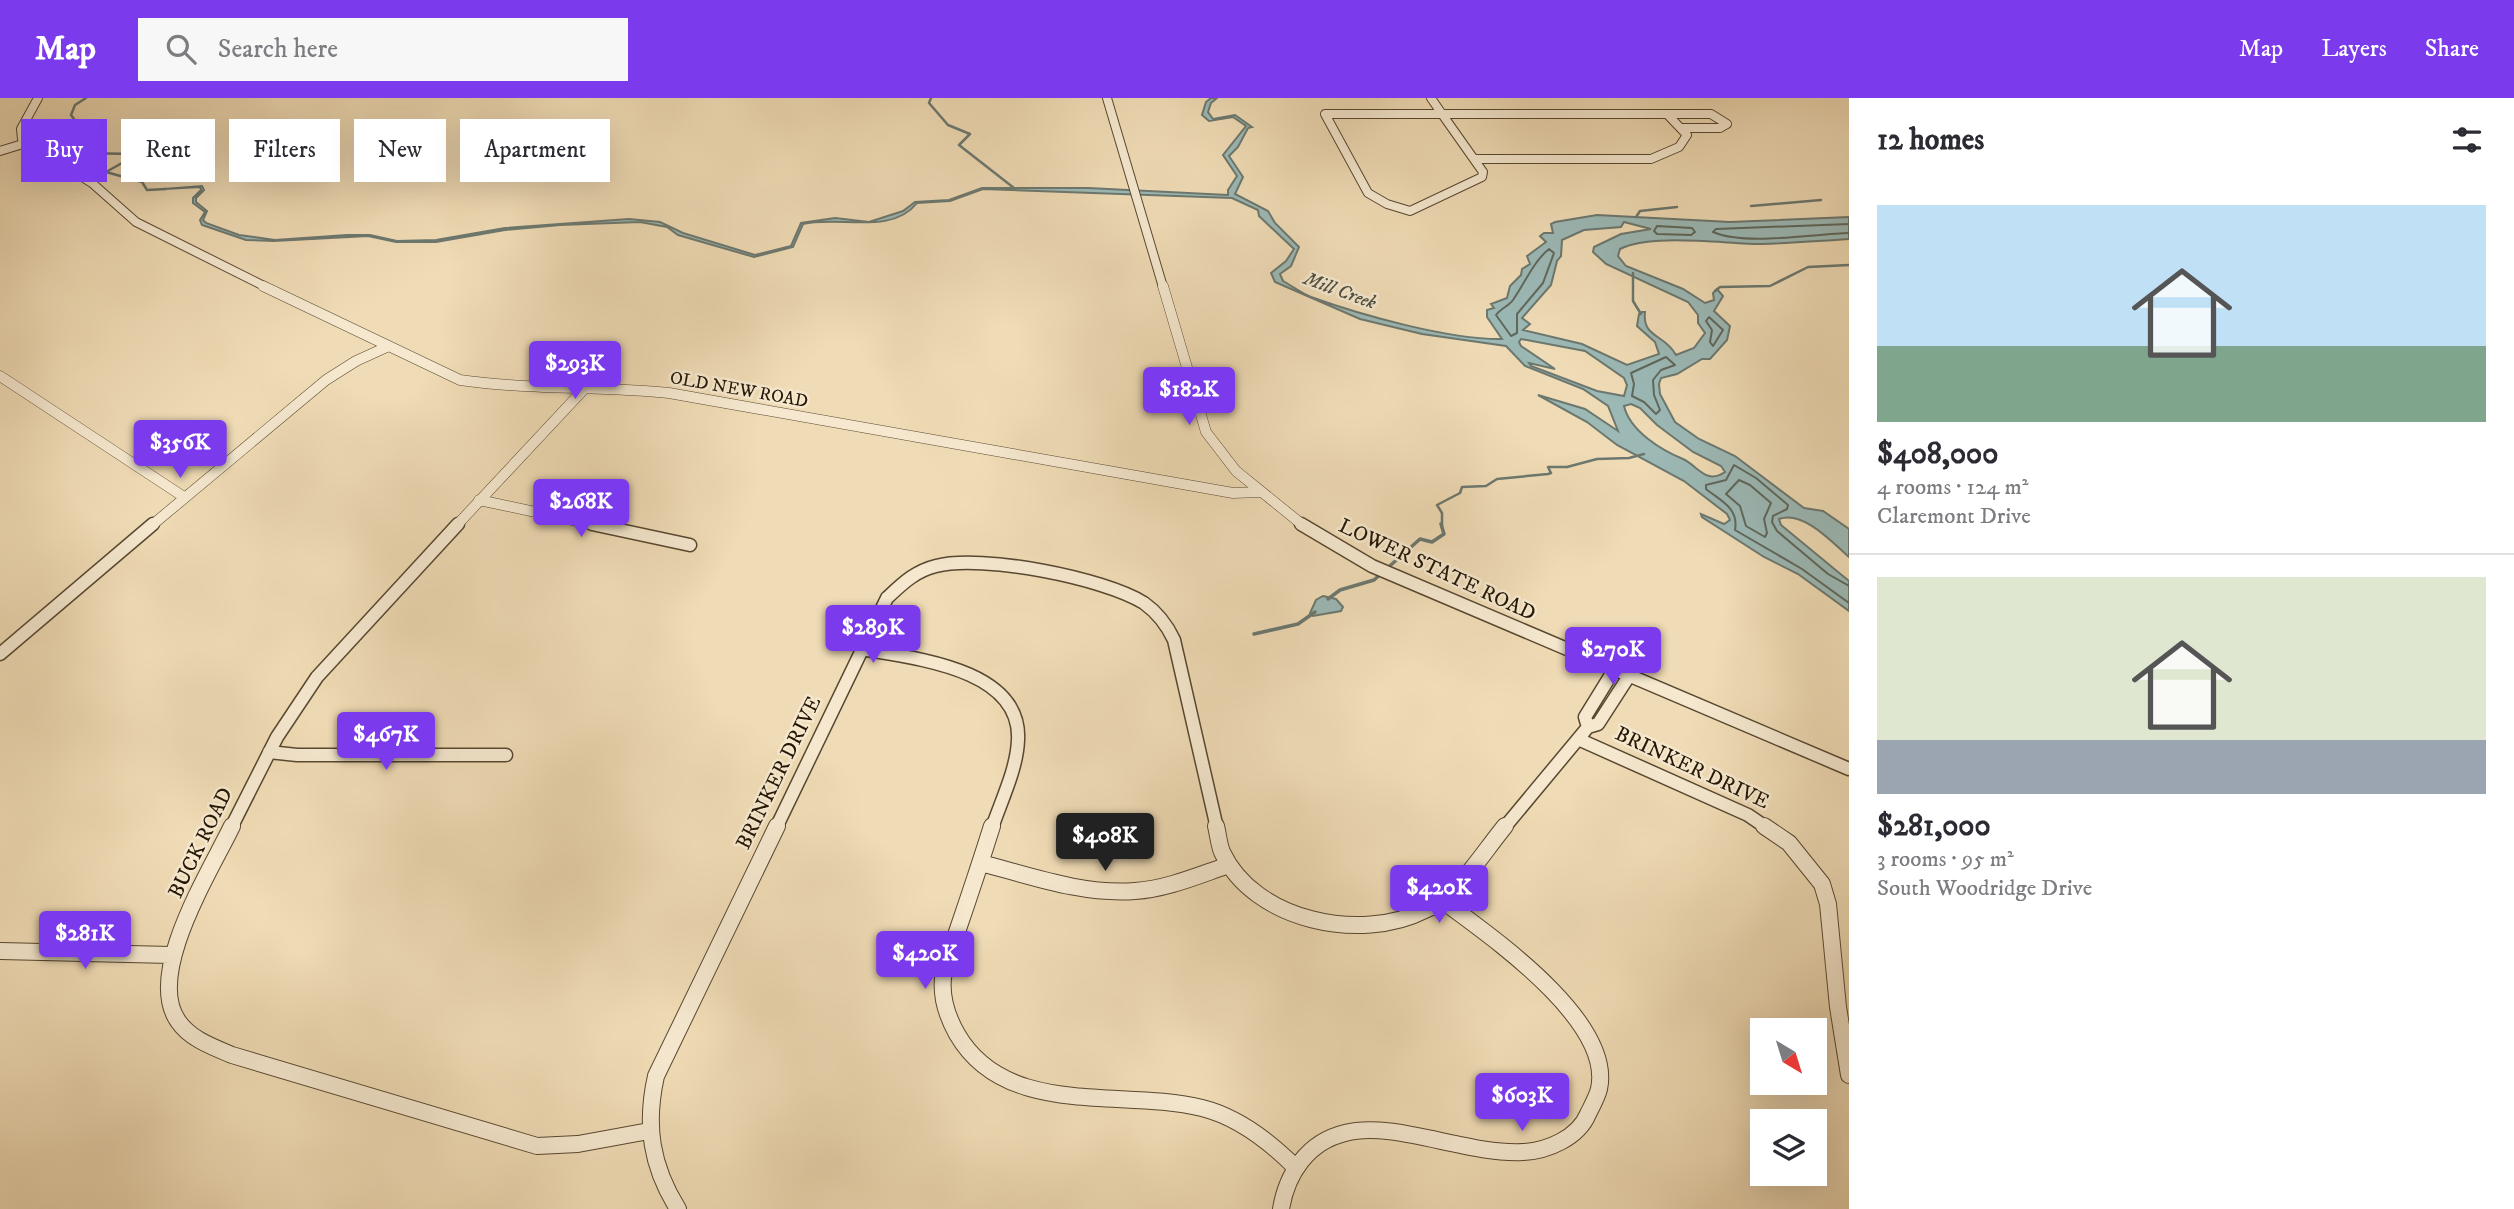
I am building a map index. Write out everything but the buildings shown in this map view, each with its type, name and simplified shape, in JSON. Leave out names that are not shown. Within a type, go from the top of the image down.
[{"type":"street","points":[[27,119],[38,98]]},
{"type":"street","name":"LOWER STATE ROAD","points":[[1107,98],[1206,432],[1229,465],[1318,536],[1372,566],[1849,769]]},
{"type":"street","points":[[1432,98],[1442,113],[1483,172],[1482,177],[1410,211],[1403,210],[1368,193],[1325,114],[1442,113],[1711,114],[1727,124],[1720,128],[1682,128]]},
{"type":"street","points":[[1474,159],[1651,159],[1666,155],[1686,141],[1686,132],[1667,114]]},
{"type":"street","points":[[0,150],[21,144]]},
{"type":"street","name":"OLD NEW ROAD","points":[[90,182],[130,217],[152,232],[468,382],[669,393],[1233,494],[1261,492]]},
{"type":"street","points":[[0,654],[326,380],[356,361],[389,346]]},
{"type":"street","points":[[0,376],[184,498]]},
{"type":"street","name":"BUCK ROAD","points":[[586,387],[479,500],[306,691],[269,752],[171,955],[167,984],[171,1008],[184,1030],[213,1049],[537,1146],[558,1147],[649,1130]]},
{"type":"street","points":[[479,500],[690,545]]},
{"type":"street","name":"BRINKER DRIVE","points":[[678,1209],[658,1174],[649,1130],[649,1108],[656,1076],[861,649],[892,590],[908,578],[939,565],[975,561],[999,564],[1114,590],[1141,601],[1161,617],[1174,640],[1217,840],[1229,865]]},
{"type":"street","points":[[861,649],[966,672],[987,684],[1008,703],[1018,726],[1018,744],[946,963],[943,984],[946,1012],[952,1026],[975,1057],[1001,1077],[1047,1092],[1182,1104],[1223,1115],[1262,1137],[1295,1167]]},
{"type":"street","points":[[1583,733],[1585,717],[1614,670]]},
{"type":"street","points":[[981,863],[1093,889],[1114,891],[1157,888],[1229,865],[1255,893],[1291,914],[1335,925],[1399,922],[1417,916],[1443,901],[1583,733],[1598,724],[1629,676]]},
{"type":"street","name":"BRINKER DRIVE","points":[[1583,733],[1748,815],[1783,838],[1811,866],[1822,884],[1828,904],[1838,1007],[1849,1075]]},
{"type":"street","points":[[269,752],[297,755],[506,755]]},
{"type":"street","points":[[1281,1209],[1286,1184],[1306,1154],[1322,1142],[1348,1132],[1405,1135],[1500,1152],[1525,1152],[1556,1144],[1568,1137],[1591,1112],[1599,1087],[1599,1073],[1586,1031],[1572,1010],[1516,959],[1443,901]]},
{"type":"street","points":[[0,951],[171,955]]},
{"type":"water","points":[[1217,98],[1211,103],[1208,112],[1213,119],[1235,115],[1252,127],[1248,128],[1238,147],[1229,156],[1243,177],[1235,194],[1268,211],[1275,223],[1299,247],[1291,266],[1280,274],[1283,281],[1307,295],[1331,304],[1457,335],[1502,339],[1487,317],[1487,310],[1494,308],[1491,304],[1507,298],[1510,286],[1521,275],[1522,269],[1530,264],[1527,256],[1546,242],[1540,236],[1553,233],[1551,224],[1555,222],[1597,215],[1730,222],[1849,217],[1849,239],[1761,244],[1650,241],[1620,249],[1618,256],[1626,266],[1683,289],[1705,303],[1714,300],[1713,293],[1717,289],[1723,296],[1714,311],[1730,326],[1727,340],[1710,359],[1702,359],[1677,374],[1661,378],[1660,394],[1675,422],[1699,439],[1735,456],[1804,508],[1823,511],[1849,529],[1849,557],[1807,523],[1788,517],[1779,519],[1781,525],[1849,581],[1849,611],[1798,574],[1764,557],[1702,517],[1701,514],[1724,524],[1730,520],[1727,514],[1684,481],[1617,445],[1587,422],[1538,395],[1585,409],[1618,431],[1608,406],[1583,389],[1525,366],[1506,346],[1422,334],[1360,319],[1275,282],[1271,273],[1286,261],[1294,249],[1259,216],[1258,210],[1232,198],[983,189],[950,201],[917,203],[906,213],[893,219],[869,222],[903,211],[915,202],[949,200],[982,188],[1088,188],[1228,195],[1228,190],[1237,176],[1223,155],[1246,126],[1233,117],[1209,121],[1202,115],[1206,102]],"holes":[[[1624,222],[1651,229],[1621,234],[1594,247],[1593,252],[1606,264],[1688,302],[1698,315],[1698,323],[1705,333],[1694,348],[1676,355],[1647,327],[1645,312],[1639,314],[1637,326],[1655,342],[1659,354],[1627,365],[1582,344],[1523,330],[1530,324],[1522,318],[1551,285],[1557,261],[1561,256],[1562,240],[1584,230],[1621,227]],[[1521,339],[1585,351],[1624,378],[1627,385],[1624,396],[1597,391],[1531,366],[1529,363],[1555,369],[1519,342]],[[1631,404],[1640,408],[1657,425],[1693,452],[1721,466],[1725,472],[1707,475],[1656,445],[1633,424],[1624,406]]]},
{"type":"water","points":[[202,186],[204,190],[196,198],[196,202],[207,211],[203,220],[206,223],[239,235],[275,240],[370,235],[397,241],[436,240],[505,228],[629,219],[660,222],[683,233],[755,255],[791,246],[801,223],[835,218],[869,222],[803,224],[793,247],[754,257],[678,235],[667,227],[640,222],[505,230],[436,242],[396,242],[368,236],[274,241],[246,240],[202,225],[200,220],[205,212],[193,203],[193,198],[201,190],[200,187],[164,189]]},
{"type":"water","points":[[1323,596],[1336,599],[1343,607],[1341,611],[1313,616],[1310,613],[1316,600]]},
{"type":"waterway","points":[[86,98],[75,105],[71,115],[88,138],[82,149],[75,153],[138,154],[106,172],[142,182],[147,190],[166,189]]},
{"type":"waterway","points":[[931,98],[929,103],[948,125],[970,134],[959,145],[1014,188]]},
{"type":"waterway","points":[[1751,206],[1821,200]]},
{"type":"waterway","points":[[1636,217],[1640,211],[1677,207]]},
{"type":"waterway","points":[[1715,291],[1720,287],[1770,286],[1808,267],[1849,265]]},
{"type":"waterway","points":[[1633,273],[1633,301],[1641,314]]},
{"type":"waterway","points":[[1442,526],[1442,513],[1437,505],[1460,493],[1462,487],[1486,486],[1497,479],[1548,474],[1551,473],[1548,467],[1567,467],[1597,459],[1629,458],[1644,454]]},
{"type":"waterway","points":[[1328,599],[1340,590],[1374,580],[1420,539],[1432,542],[1444,534],[1441,524]]},
{"type":"waterway","points":[[1254,634],[1298,624],[1315,612]]},
{"type":"water label","name":"Mill Creek","points":[[1340,291]]}]
